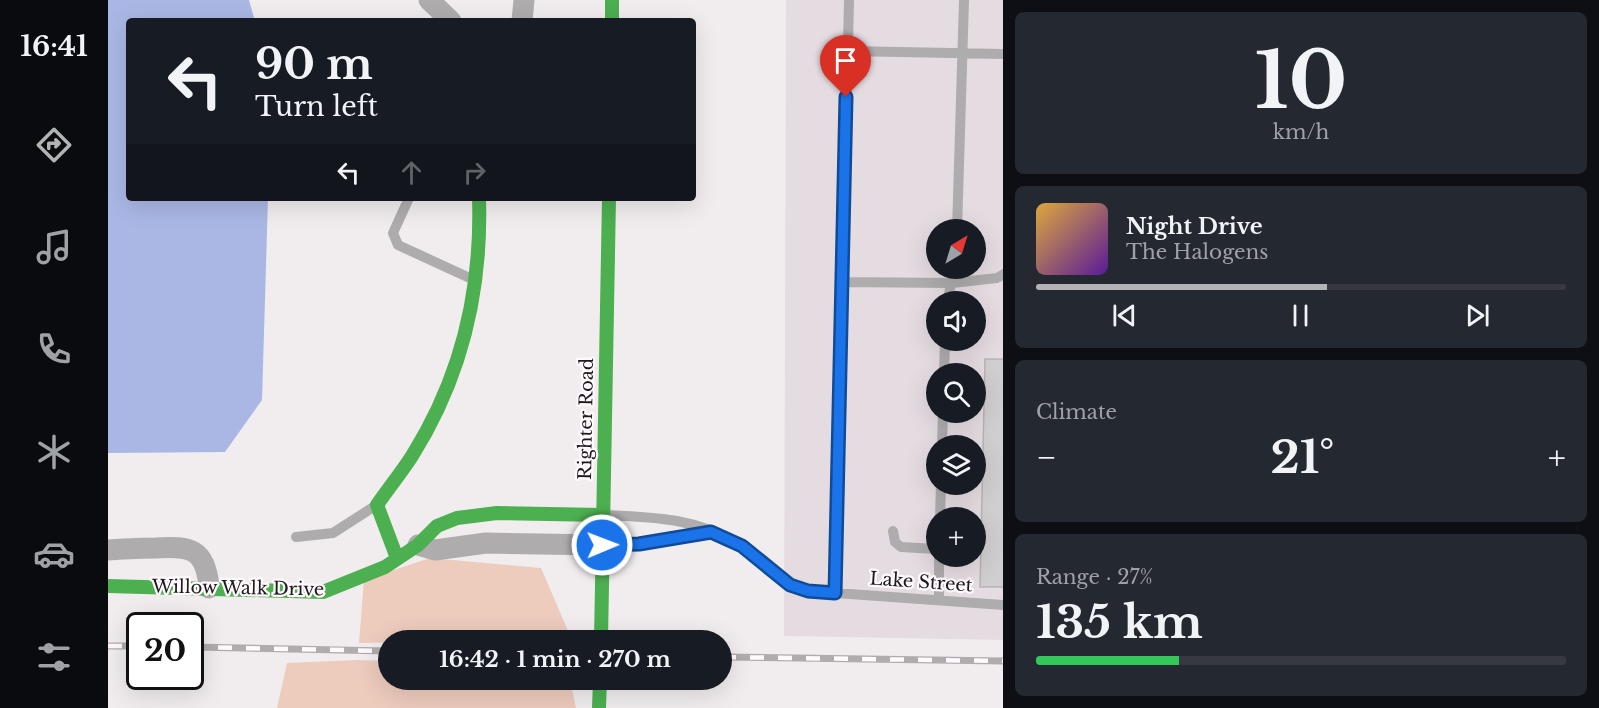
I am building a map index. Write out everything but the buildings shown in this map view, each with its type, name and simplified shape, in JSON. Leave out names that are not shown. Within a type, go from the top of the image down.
[{"type":"street","points":[[429,0],[448,18]]},
{"type":"street","points":[[522,18],[524,0]]},
{"type":"street","points":[[612,0],[612,18]]},
{"type":"street","points":[[397,558],[377,504],[417,450],[454,377],[477,281],[480,253],[479,201]]},
{"type":"street","name":"Righter Road","points":[[601,630],[609,201]]},
{"type":"street","name":"Willow Walk Drive","points":[[108,586],[323,592],[351,585],[418,545],[428,532],[456,519],[495,514],[602,515]]},
{"type":"street","points":[[418,545],[435,550],[486,543],[602,545]]},
{"type":"street","points":[[108,550],[183,546],[200,557],[208,569],[209,588]]},
{"type":"street","points":[[599,708],[600,690]]},
{"type":"lane","points":[[835,593],[849,0]]},
{"type":"lane","points":[[957,219],[964,0]]},
{"type":"lane","points":[[848,51],[1003,54]]},
{"type":"lane","points":[[408,201],[393,233],[398,245],[477,281]]},
{"type":"lane","points":[[842,282],[952,283],[997,278],[1003,275]]},
{"type":"lane","points":[[950,291],[952,279]]},
{"type":"lane","points":[[296,537],[333,533],[377,504]]},
{"type":"lane","name":"Lake Street","points":[[602,515],[688,521],[742,546],[790,585],[808,591],[1003,605]]},
{"type":"lane","points":[[893,531],[895,542],[901,547],[926,548]]},
{"type":"lane","points":[[602,545],[649,543],[711,532]]},
{"type":"lane","points":[[939,567],[939,600]]},
{"type":"shaded area","points":[[786,0],[1003,0],[1003,640],[784,636]]},
{"type":"shaded area","points":[[430,558],[541,568],[568,630],[378,630],[378,643],[359,643],[364,580]]},
{"type":"shaded area","points":[[378,661],[378,690],[572,690],[576,708],[277,708],[287,663]]},
{"type":"water","points":[[108,0],[249,0],[254,18],[126,18],[126,201],[268,201],[262,400],[225,452],[108,453]]},
{"type":"railway","points":[[108,646],[126,646]]},
{"type":"railway","points":[[204,647],[378,651]]},
{"type":"railway","points":[[732,657],[1003,661]]},
{"type":"traffic: fast","points":[[612,0],[612,18]]},
{"type":"traffic: fast","points":[[397,558],[377,505],[412,456],[429,426],[456,364],[465,332],[477,266],[479,201]]},
{"type":"traffic: fast","points":[[601,630],[609,201]]},
{"type":"traffic: fast","points":[[108,586],[323,592],[385,567],[418,545],[437,526],[457,518],[497,513],[602,515]]},
{"type":"traffic: fast","points":[[599,708],[600,690]]},
{"type":"route","points":[[602,545],[639,544],[688,538],[711,532],[742,546],[790,585],[808,591],[835,593],[846,97]]}]
